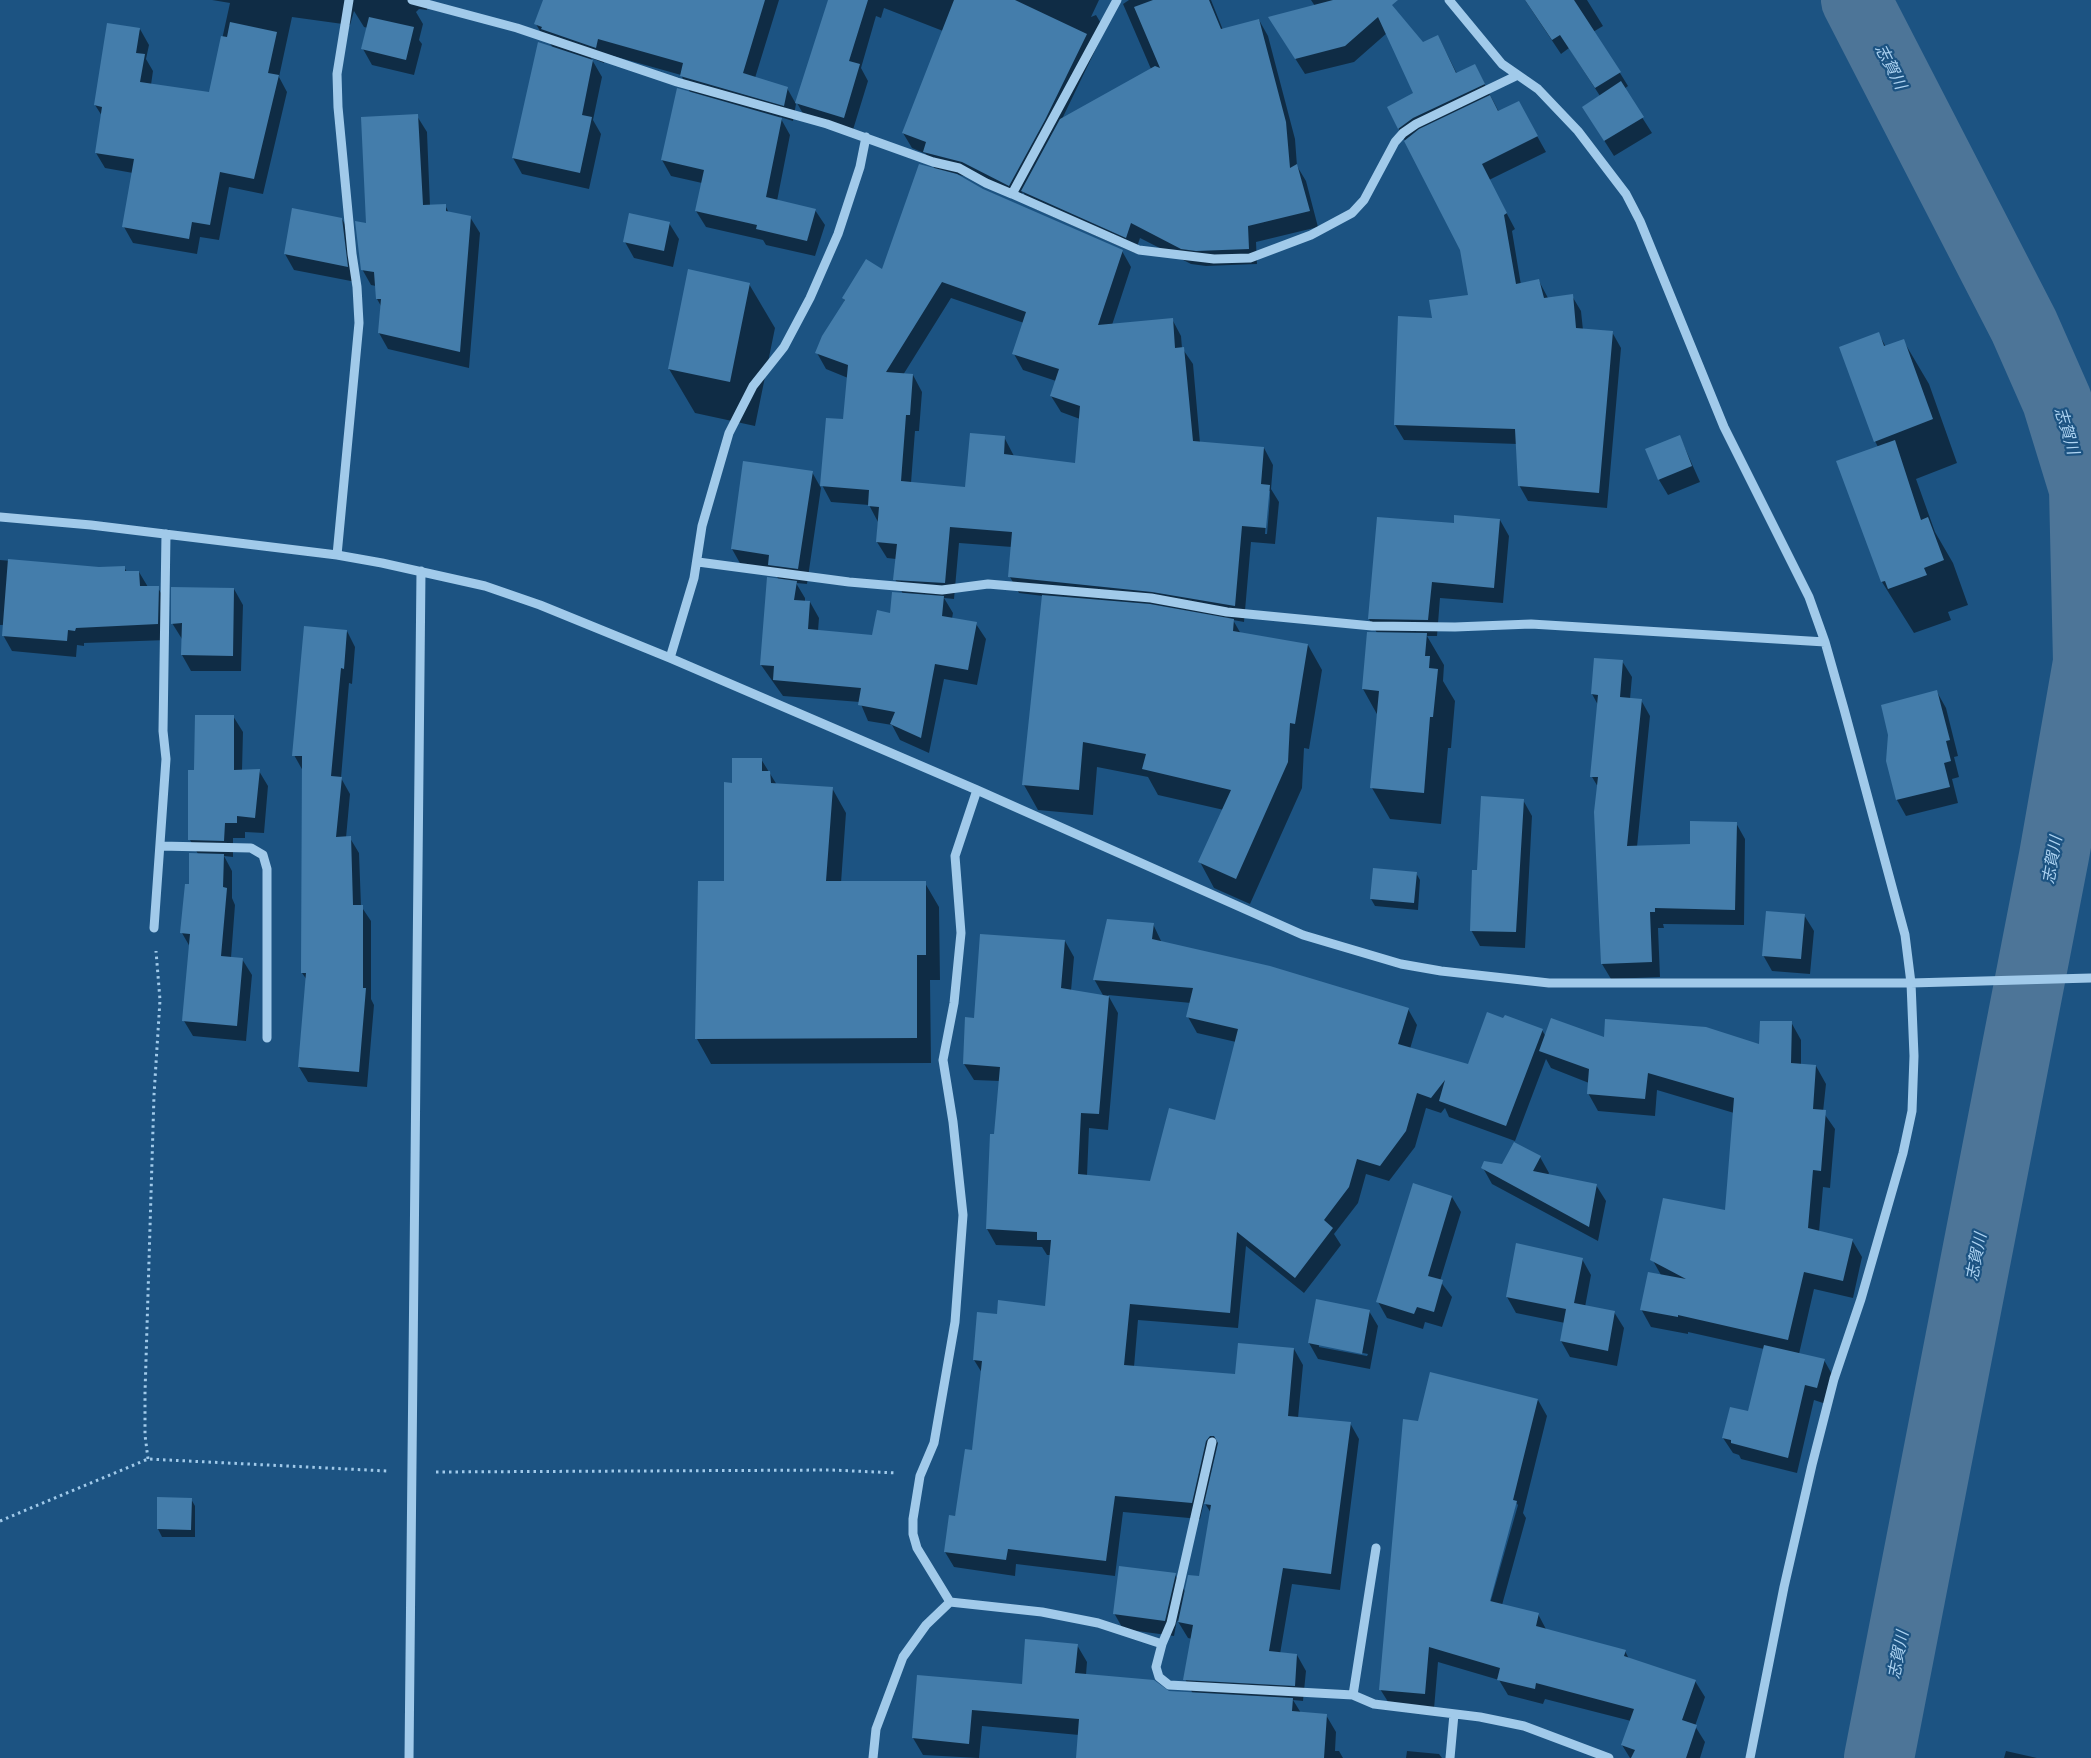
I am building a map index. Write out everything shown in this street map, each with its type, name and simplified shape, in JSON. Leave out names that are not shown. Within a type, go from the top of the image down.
[{"type":"street","points":[[337,556],[359,323],[338,107],[337,74],[349,0]]},
{"type":"street","points":[[412,0],[516,28],[677,82],[827,124],[932,162],[959,168],[986,183],[1139,250],[1214,259],[1250,258],[1311,235],[1352,213],[1364,200],[1396,142],[1403,133],[1416,124],[1518,76]]},
{"type":"street","points":[[1012,194],[1117,0]]},
{"type":"street","points":[[1449,0],[1502,64],[1538,89],[1578,131],[1604,162],[1630,201],[1640,221],[1724,427],[1809,597],[1825,642],[1905,935],[1911,983],[1914,1056],[1912,1111],[1904,1153],[1861,1299],[1834,1379],[1784,1587],[1750,1758]]},
{"type":"street","points":[[670,658],[698,562],[702,526],[729,433],[753,386],[784,347],[810,298],[838,234],[860,167],[866,137]]},
{"type":"street","points":[[0,517],[27,518],[166,534],[337,556],[421,571],[484,586],[540,604],[670,658],[977,790],[1303,935],[1402,964],[1441,971],[1549,983],[1911,983],[2091,978]]},
{"type":"street","points":[[154,928],[166,759],[163,731],[166,534]]},
{"type":"street","points":[[698,562],[849,582],[942,590],[988,584],[1151,598],[1228,612],[1372,626],[1455,627],[1531,624],[1825,642]]},
{"type":"street","points":[[409,1758],[421,571]]},
{"type":"street","points":[[950,1602],[917,1548],[913,1534],[920,1476],[934,1443],[955,1322],[963,1215],[954,1130],[943,1060],[954,1003],[961,932],[955,856],[977,790]]},
{"type":"street","points":[[160,846],[251,848],[262,855],[267,869],[267,1038]]},
{"type":"street","points":[[1212,1442],[1171,1623],[1162,1644],[1156,1666],[1159,1677],[1169,1685],[1353,1695],[1374,1704],[1454,1714],[1524,1726],[1609,1758]]},
{"type":"street","points":[[1353,1695],[1376,1548]]},
{"type":"street","points":[[950,1602],[1042,1612],[1098,1623],[1162,1644]]},
{"type":"street","points":[[873,1758],[876,1729],[904,1657],[926,1626],[950,1602]]},
{"type":"street","points":[[1450,1758],[1454,1714]]},
{"type":"path","points":[[148,1459],[145,1434],[146,1383],[154,1095],[160,1000],[154,928]]},
{"type":"path","points":[[0,1521],[148,1459],[412,1472],[832,1470],[881,1471],[920,1476]]},
{"type":"building","points":[[543,0],[765,0],[743,73],[788,87],[784,106],[680,76],[683,63],[598,39],[596,48],[541,29],[542,27],[534,24]]},
{"type":"building","points":[[828,0],[868,0],[849,61],[860,64],[844,118],[795,103]]},
{"type":"building","points":[[954,0],[1015,0],[1087,34],[1045,120],[1009,186],[962,162],[923,152],[926,142],[902,133]]},
{"type":"building","points":[[1153,0],[1209,0],[1221,29],[1259,19],[1286,122],[1290,168],[1297,164],[1310,211],[1248,226],[1249,249],[1196,251],[1181,249],[1131,223],[1126,238],[1021,191],[1060,119],[1155,66],[1160,68],[1134,7]]},
{"type":"building","points":[[1333,0],[1398,0],[1392,5],[1423,42],[1438,35],[1456,73],[1475,64],[1485,84],[1413,118],[1398,129],[1387,107],[1413,93],[1378,17],[1345,46],[1295,59],[1268,17]]},
{"type":"building","points":[[1525,0],[1574,0],[1621,72],[1595,88],[1560,35],[1552,40]]},
{"type":"building","points":[[369,17],[414,27],[406,60],[361,49]]},
{"type":"building","points":[[230,22],[277,32],[268,73],[279,75],[254,179],[220,172],[210,225],[192,222],[189,239],[122,227],[134,159],[95,153],[102,107],[94,105],[107,23],[140,28],[136,53],[145,54],[140,82],[209,92],[221,36],[227,37]]},
{"type":"building","points":[[538,42],[593,60],[582,115],[592,117],[580,173],[512,158]]},
{"type":"building","points":[[1621,81],[1644,117],[1604,141],[1582,107]]},
{"type":"building","points":[[677,88],[782,118],[766,197],[816,209],[807,241],[756,229],[757,225],[695,211],[704,170],[661,160]]},
{"type":"building","points":[[1490,95],[1498,111],[1519,101],[1538,136],[1482,164],[1507,213],[1504,215],[1516,284],[1539,279],[1544,298],[1573,294],[1576,328],[1613,331],[1599,493],[1518,486],[1515,429],[1394,425],[1398,316],[1432,318],[1429,300],[1468,295],[1460,250],[1404,141],[1419,129]]},
{"type":"building","points":[[418,114],[423,205],[446,204],[446,211],[471,216],[460,352],[378,333],[381,299],[376,299],[374,272],[361,270],[355,221],[366,223],[361,117]]},
{"type":"building","points":[[919,164],[957,174],[983,189],[1123,250],[1098,325],[1173,318],[1175,348],[1184,347],[1193,441],[1264,447],[1261,484],[1270,485],[1266,528],[1242,526],[1235,606],[1152,592],[1008,577],[1012,532],[950,527],[945,583],[893,580],[897,544],[876,542],[879,507],[868,506],[869,490],[820,486],[826,418],[843,419],[848,365],[815,353],[822,336],[845,300],[842,298],[866,259],[882,269]],"holes":[[[942,282],[1026,312],[1012,354],[1059,369],[1050,396],[1080,406],[1075,463],[1004,454],[1005,436],[970,433],[965,487],[901,481],[906,415],[910,415],[913,374],[886,372]]]},
{"type":"building","points":[[292,208],[342,218],[348,267],[284,254]]},
{"type":"building","points":[[629,213],[670,222],[664,251],[623,242]]},
{"type":"building","points":[[688,269],[750,283],[730,382],[668,369]]},
{"type":"building","points":[[1879,332],[1884,346],[1904,339],[1933,419],[1874,442],[1839,347]]},
{"type":"building","points":[[1680,435],[1692,466],[1658,480],[1645,449]]},
{"type":"building","points":[[1895,440],[1921,520],[1928,517],[1944,560],[1924,568],[1927,575],[1888,589],[1885,581],[1881,582],[1836,461]]},
{"type":"building","points":[[743,461],[813,471],[798,569],[768,565],[769,555],[731,549]]},
{"type":"building","points":[[1454,515],[1500,519],[1494,588],[1432,582],[1428,620],[1368,619],[1377,517],[1454,523]]},
{"type":"building","points":[[8,559],[99,567],[125,566],[125,571],[139,571],[140,586],[159,586],[158,624],[76,628],[75,631],[68,630],[67,641],[2,636]]},
{"type":"building","points":[[767,577],[797,581],[794,600],[810,601],[808,629],[872,635],[877,610],[890,613],[892,592],[944,596],[942,616],[977,622],[968,670],[935,664],[921,738],[890,724],[895,712],[858,705],[861,688],[773,680],[774,666],[760,665]]},
{"type":"building","points":[[171,587],[234,588],[233,656],[181,655],[182,623],[171,624]]},
{"type":"building","points":[[1042,595],[1150,604],[1234,619],[1233,631],[1308,644],[1295,724],[1290,723],[1288,762],[1236,879],[1198,862],[1231,790],[1142,769],[1146,754],[1083,742],[1079,790],[1022,785]]},
{"type":"building","points":[[304,626],[347,630],[344,669],[341,668],[331,776],[342,777],[336,837],[351,836],[353,905],[363,905],[363,988],[366,988],[359,1072],[298,1067],[306,973],[301,973],[302,756],[292,756]]},
{"type":"building","points":[[1367,632],[1427,633],[1425,656],[1430,656],[1429,668],[1438,669],[1433,717],[1430,717],[1424,793],[1370,788],[1379,691],[1362,689]]},
{"type":"building","points":[[1594,658],[1623,660],[1620,697],[1642,699],[1627,846],[1690,844],[1690,821],[1737,822],[1735,910],[1655,908],[1655,912],[1650,912],[1652,962],[1601,964],[1594,812],[1598,777],[1590,777],[1598,695],[1591,694]]},
{"type":"building","points":[[1937,690],[1950,740],[1946,741],[1951,761],[1944,763],[1950,787],[1896,800],[1886,761],[1888,735],[1881,705]]},
{"type":"building","points":[[195,715],[234,715],[234,770],[260,769],[255,818],[237,816],[237,823],[225,823],[224,841],[188,840],[188,770],[194,770]]},
{"type":"building","points":[[732,758],[762,758],[762,771],[770,771],[771,783],[833,787],[826,881],[926,881],[926,955],[917,955],[917,1038],[695,1039],[698,881],[724,881],[724,782],[732,783]]},
{"type":"building","points":[[1481,796],[1524,799],[1516,932],[1470,931],[1472,870],[1477,870]]},
{"type":"building","points":[[189,853],[224,854],[223,887],[227,888],[221,956],[243,958],[237,1026],[182,1021],[190,934],[180,933],[185,884],[189,884]]},
{"type":"building","points":[[1373,868],[1417,872],[1414,903],[1370,899]]},
{"type":"building","points":[[1766,911],[1805,914],[1801,959],[1762,956]]},
{"type":"building","points":[[1107,919],[1154,923],[1152,939],[1270,966],[1409,1008],[1398,1044],[1468,1064],[1487,1012],[1503,1018],[1505,1015],[1543,1029],[1506,1126],[1439,1101],[1445,1080],[1431,1098],[1417,1093],[1406,1131],[1380,1166],[1357,1159],[1349,1187],[1324,1220],[1333,1228],[1295,1278],[1237,1232],[1230,1313],[1130,1304],[1124,1365],[1235,1374],[1238,1343],[1294,1348],[1288,1416],[1351,1422],[1331,1574],[1283,1568],[1269,1651],[1297,1654],[1295,1686],[1183,1680],[1193,1625],[1178,1622],[1188,1575],[1199,1576],[1211,1505],[1204,1504],[1218,1443],[1214,1436],[1210,1436],[1206,1441],[1192,1503],[1115,1496],[1106,1561],[1008,1549],[1006,1560],[944,1552],[949,1515],[955,1516],[965,1449],[972,1450],[982,1361],[973,1360],[977,1312],[997,1314],[998,1300],[1045,1306],[1051,1240],[1037,1240],[1037,1232],[986,1229],[990,1134],[994,1134],[1000,1067],[963,1064],[965,1017],[974,1018],[980,934],[1065,940],[1061,988],[1109,996],[1099,1114],[1081,1113],[1078,1174],[1150,1181],[1169,1108],[1215,1120],[1238,1029],[1186,1017],[1193,988],[1093,980]]},
{"type":"building","points":[[1551,1018],[1604,1037],[1605,1019],[1706,1027],[1759,1044],[1760,1021],[1792,1021],[1791,1063],[1816,1065],[1813,1109],[1826,1110],[1821,1171],[1813,1170],[1808,1228],[1853,1239],[1843,1281],[1804,1272],[1788,1340],[1678,1315],[1678,1317],[1640,1310],[1648,1272],[1686,1279],[1650,1260],[1663,1198],[1725,1210],[1734,1098],[1648,1073],[1645,1099],[1587,1094],[1589,1069],[1539,1051]]},
{"type":"building","points":[[1514,1142],[1541,1156],[1533,1171],[1597,1184],[1589,1227],[1481,1168],[1484,1161],[1502,1164]]},
{"type":"building","points":[[1413,1183],[1452,1196],[1428,1276],[1443,1280],[1434,1312],[1417,1307],[1414,1314],[1376,1302]]},
{"type":"building","points":[[1516,1243],[1583,1258],[1574,1303],[1615,1311],[1608,1351],[1560,1341],[1566,1309],[1506,1297]]},
{"type":"building","points":[[1316,1299],[1370,1310],[1362,1354],[1308,1343]]},
{"type":"building","points":[[1764,1345],[1825,1359],[1817,1388],[1805,1385],[1788,1458],[1731,1443],[1731,1440],[1722,1438],[1730,1407],[1748,1411]]},
{"type":"building","points":[[1430,1372],[1538,1399],[1513,1500],[1517,1501],[1490,1601],[1539,1613],[1536,1626],[1626,1650],[1624,1656],[1696,1680],[1682,1720],[1697,1725],[1686,1758],[1631,1758],[1635,1750],[1621,1745],[1634,1709],[1536,1683],[1535,1689],[1497,1680],[1500,1668],[1429,1647],[1425,1694],[1379,1690],[1403,1419],[1418,1421]]},
{"type":"building","points":[[157,1497],[192,1498],[191,1530],[157,1529]]},
{"type":"building","points":[[1119,1566],[1176,1573],[1165,1621],[1113,1614]]},
{"type":"building","points":[[1025,1639],[1078,1644],[1075,1673],[1154,1680],[1169,1691],[1293,1698],[1292,1711],[1327,1714],[1324,1758],[1076,1758],[1079,1719],[972,1710],[969,1744],[912,1738],[917,1675],[1022,1684]]},
{"type":"waterway","name":"志賀川","points":[[1856,0],[2024,326],[2057,401],[2084,489],[2088,662],[2054,856],[1879,1758]]}]
